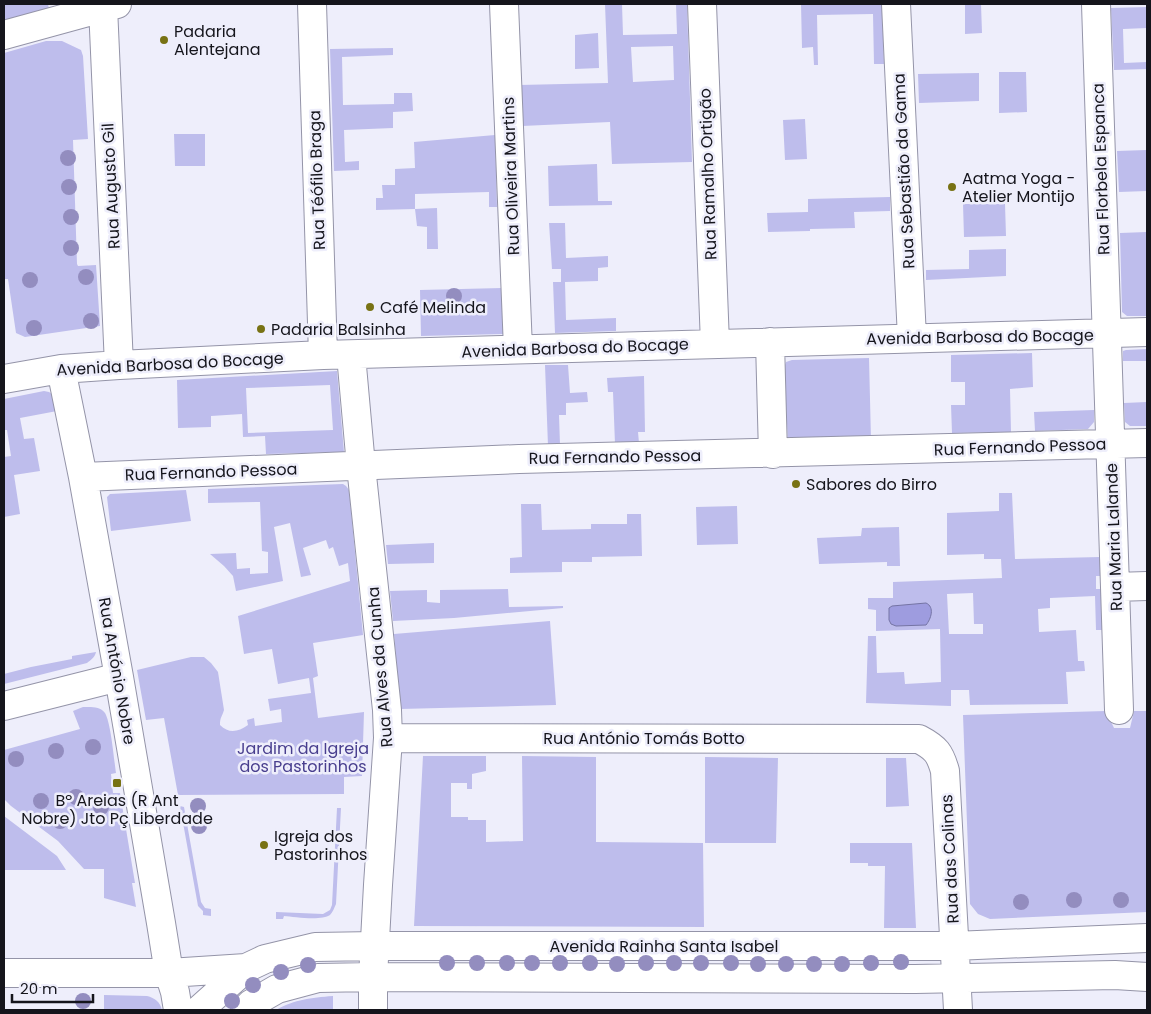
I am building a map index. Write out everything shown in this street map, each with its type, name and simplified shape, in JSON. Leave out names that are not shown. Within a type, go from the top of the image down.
[{"type":"street","name":"Rua Téófilo Braga","points":[[312,4],[322,356]]},
{"type":"street","name":"Rua Oliveira Martins","points":[[504,4],[518,349]]},
{"type":"street","name":"Rua Ramalho Ortigão","points":[[702,4],[715,344]]},
{"type":"street","name":"Rua Sebastião da Gama","points":[[896,4],[912,338]]},
{"type":"street","name":"Rua Florbela Espanca","points":[[1096,4],[1107,333]]},
{"type":"street","points":[[4,36],[110,5]]},
{"type":"street","name":"Rua Augusto Gil","points":[[110,5],[119,365]]},
{"type":"street","name":"Avenida Barbosa do Bocage","points":[[4,379],[61,369],[322,356],[1147,332]]},
{"type":"street","name":"Rua Maria Lalande","points":[[1107,333],[1119,710]]},
{"type":"street","points":[[770,342],[773,454]]},
{"type":"street","name":"Rua Alves da Cunha","points":[[351,355],[387,710],[388,738],[373,977],[374,1010]]},
{"type":"street","name":"Rua António Nobre","points":[[61,369],[83,477],[178,1010]]},
{"type":"street","name":"Rua Fernando Pessoa","points":[[83,477],[519,459],[1147,443]]},
{"type":"street","points":[[1115,587],[1147,586]]},
{"type":"street","points":[[4,706],[119,677]]},
{"type":"street","name":"Rua António Tomás Botto","points":[[388,738],[900,739]]},
{"type":"street","name":"Rua das Colinas","points":[[900,739],[919,739],[930,745],[941,756],[945,771],[958,1010]]},
{"type":"street","name":"Avenida Rainha Santa Isabel","points":[[199,1010],[246,968],[265,960],[315,947],[954,946],[1147,938]]},
{"type":"street","points":[[4,973],[170,972],[246,968]]},
{"type":"street","name":"Avenida Rainha Santa Isabel","points":[[245,1010],[251,1004],[277,989],[318,978],[895,979],[1115,975],[1147,977]]},
{"type":"green space","points":[[4,4],[48,4],[49,9],[4,22]]},
{"type":"green space","points":[[605,4],[622,4],[623,35],[677,34],[676,4],[687,4],[692,162],[612,164],[610,122],[522,126],[519,85],[608,83]],"holes":[[[673,46],[674,80],[633,82],[631,47]]]},
{"type":"green space","points":[[801,4],[882,4],[884,64],[874,64],[873,14],[817,15],[818,65],[814,65],[813,47],[802,48]]},
{"type":"green space","points":[[965,4],[981,4],[982,33],[965,34]]},
{"type":"green space","points":[[1147,7],[1147,28],[1123,29],[1124,63],[1147,62],[1147,69],[1114,70],[1111,8]]},
{"type":"green space","points":[[598,33],[599,68],[575,69],[575,35]]},
{"type":"green space","points":[[46,41],[62,41],[81,50],[83,56],[88,139],[73,140],[77,264],[78,266],[96,265],[100,326],[25,337],[16,333],[8,279],[4,279],[4,53]]},
{"type":"green space","points":[[393,48],[393,55],[342,57],[343,105],[394,104],[394,93],[412,93],[413,111],[393,112],[393,128],[344,130],[345,162],[359,161],[359,170],[334,171],[330,49]]},
{"type":"green space","points":[[999,72],[1026,72],[1027,112],[999,113]]},
{"type":"green space","points":[[979,73],[979,101],[919,103],[918,74]]},
{"type":"green space","points":[[805,119],[807,159],[785,160],[783,120]]},
{"type":"green space","points":[[174,134],[205,134],[205,166],[175,166]]},
{"type":"green space","points":[[495,135],[497,207],[489,207],[489,192],[415,194],[415,209],[376,210],[376,198],[383,198],[382,185],[395,185],[395,169],[415,168],[414,142]]},
{"type":"green space","points":[[1147,150],[1147,191],[1119,192],[1117,151]]},
{"type":"green space","points":[[597,164],[598,201],[612,201],[612,205],[549,206],[548,166]]},
{"type":"green space","points":[[890,197],[890,211],[854,212],[855,228],[768,232],[767,213],[808,212],[808,199]]},
{"type":"green space","points":[[963,204],[1005,204],[1006,236],[964,237]]},
{"type":"green space","points":[[437,208],[438,249],[427,249],[427,227],[417,226],[415,209]]},
{"type":"green space","points":[[549,223],[565,223],[566,258],[608,256],[608,267],[598,268],[598,281],[565,282],[566,320],[616,318],[616,331],[555,333],[553,282],[561,282],[561,269],[552,269]]},
{"type":"green space","points":[[1147,232],[1147,316],[1127,316],[1122,312],[1120,233]]},
{"type":"green space","points":[[1006,249],[1006,276],[926,280],[926,270],[969,269],[969,250]]},
{"type":"green space","points":[[502,288],[503,334],[421,336],[420,290]]},
{"type":"green space","points":[[1147,349],[1147,361],[1123,361],[1123,351]]},
{"type":"green space","points":[[1032,353],[1033,387],[1010,389],[1011,432],[952,433],[951,405],[965,405],[965,382],[951,382],[951,355]]},
{"type":"green space","points":[[869,358],[871,440],[788,442],[784,368],[786,362],[792,360]]},
{"type":"green space","points":[[545,365],[568,365],[570,393],[587,392],[588,402],[566,403],[566,415],[559,415],[560,445],[548,446]]},
{"type":"green space","points":[[337,371],[344,452],[266,454],[265,436],[243,437],[242,414],[211,416],[211,427],[178,428],[177,380]],"holes":[[[330,385],[333,430],[248,433],[246,388]]]},
{"type":"green space","points":[[644,376],[645,432],[638,432],[639,443],[615,444],[613,392],[608,392],[607,378]]},
{"type":"green space","points":[[44,391],[52,394],[57,411],[20,418],[24,439],[34,438],[40,471],[14,475],[20,514],[4,517],[4,457],[11,456],[7,430],[4,430],[4,399]]},
{"type":"green space","points":[[1147,402],[1147,426],[1130,426],[1125,422],[1124,403]]},
{"type":"green space","points":[[1094,410],[1094,422],[1088,429],[1035,431],[1034,412]]},
{"type":"green space","name":"Jardim da Igreja dos Pastorinhos","points":[[343,484],[349,490],[363,635],[313,643],[318,676],[313,678],[318,718],[364,712],[362,776],[344,777],[344,794],[178,795],[164,718],[146,720],[137,670],[191,657],[204,657],[218,672],[224,710],[220,725],[223,728],[230,731],[241,729],[248,725],[247,720],[254,718],[255,726],[282,722],[281,709],[270,711],[268,699],[311,693],[309,678],[278,684],[272,649],[244,654],[238,616],[350,581],[348,563],[339,566],[333,547],[329,549],[326,540],[303,548],[311,575],[301,577],[290,523],[274,527],[283,581],[236,591],[233,576],[210,554],[236,553],[237,569],[250,568],[250,574],[268,573],[268,552],[262,551],[260,502],[208,503],[208,489]]},
{"type":"green space","points":[[186,490],[191,521],[111,531],[107,497],[110,494]]},
{"type":"green space","points":[[999,493],[1012,493],[1015,559],[1100,557],[1101,576],[1096,576],[1096,589],[1101,589],[1103,630],[1096,630],[1095,596],[1050,598],[1050,608],[1038,609],[1039,632],[1076,630],[1078,661],[1084,661],[1085,671],[1066,672],[1068,704],[970,705],[969,690],[951,690],[951,706],[866,703],[868,636],[876,636],[877,673],[904,672],[905,684],[941,682],[940,629],[876,631],[876,610],[868,609],[868,598],[893,598],[893,582],[1002,578],[1001,559],[984,559],[984,554],[947,555],[947,513],[999,511]],"holes":[[[973,593],[974,624],[983,624],[983,634],[949,634],[947,594]]]},
{"type":"green space","points":[[521,504],[541,504],[542,530],[591,529],[591,524],[627,524],[627,514],[641,514],[642,556],[592,557],[592,562],[562,562],[562,572],[510,573],[510,558],[522,557]]},
{"type":"green space","points":[[737,506],[738,544],[697,545],[696,507]]},
{"type":"green space","points":[[899,527],[900,566],[887,566],[887,562],[819,564],[817,538],[861,536],[862,528]]},
{"type":"green space","points":[[434,543],[434,563],[388,564],[386,545]]},
{"type":"green space","points":[[508,589],[509,607],[563,606],[563,608],[454,618],[393,621],[390,591],[427,590],[427,602],[440,603],[440,590]]},
{"type":"green space","points":[[550,621],[556,705],[400,709],[394,634]]},
{"type":"green space","points":[[96,652],[94,657],[87,663],[4,684],[4,674],[72,659],[72,656]]},
{"type":"green space","points":[[1146,702],[1147,912],[990,919],[978,914],[970,904],[963,715],[1106,711],[1114,728],[1130,728],[1134,711],[1146,711]]},
{"type":"green space","points":[[83,707],[101,709],[105,713],[109,725],[116,773],[111,774],[113,793],[120,793],[135,883],[132,883],[136,907],[104,898],[104,869],[84,869],[58,841],[4,799],[4,750],[80,729],[73,711]]},
{"type":"green space","points":[[423,756],[486,756],[486,771],[472,774],[472,789],[467,789],[467,783],[451,783],[451,817],[468,817],[468,820],[486,820],[486,842],[523,841],[522,756],[596,757],[596,842],[703,843],[704,927],[414,926]]},
{"type":"green space","points":[[705,757],[778,758],[776,843],[705,843]]},
{"type":"green space","points":[[886,758],[906,758],[909,806],[886,807]]},
{"type":"green space","points":[[180,806],[184,807],[201,902],[205,908],[211,909],[211,916],[203,915],[203,911],[198,906]]},
{"type":"green space","points":[[337,808],[341,808],[336,904],[333,911],[330,915],[321,918],[284,916],[283,919],[276,919],[276,912],[323,914],[330,910],[332,905]]},
{"type":"green space","points":[[4,816],[57,856],[66,870],[4,870]]},
{"type":"green space","points":[[850,843],[912,843],[916,928],[884,928],[885,866],[868,866],[868,863],[850,863]]},
{"type":"green space","points":[[104,995],[147,996],[157,1001],[162,1010],[104,1010]]},
{"type":"green space","points":[[333,996],[333,1010],[276,1010],[290,1003],[317,997]]},
{"type":"shaded area","points":[[926,603],[930,607],[931,616],[926,625],[896,626],[891,624],[889,608],[892,606]]},
{"type":"place","name":"Padaria Alentejana","points":[[164,40]]},
{"type":"place","name":"Aatma Yoga - Atelier Montijo","points":[[952,187]]},
{"type":"place","name":"Café Melinda","points":[[370,307]]},
{"type":"place","name":"Padaria Balsinha","points":[[261,329]]},
{"type":"place","name":"Sabores do Birro","points":[[796,484]]},
{"type":"place","name":"Bº Areias (R Ant Nobre) Jto Pç Liberdade","points":[[117,783]]},
{"type":"place","name":"Igreja dos Pastorinhos","points":[[264,845]]}]
